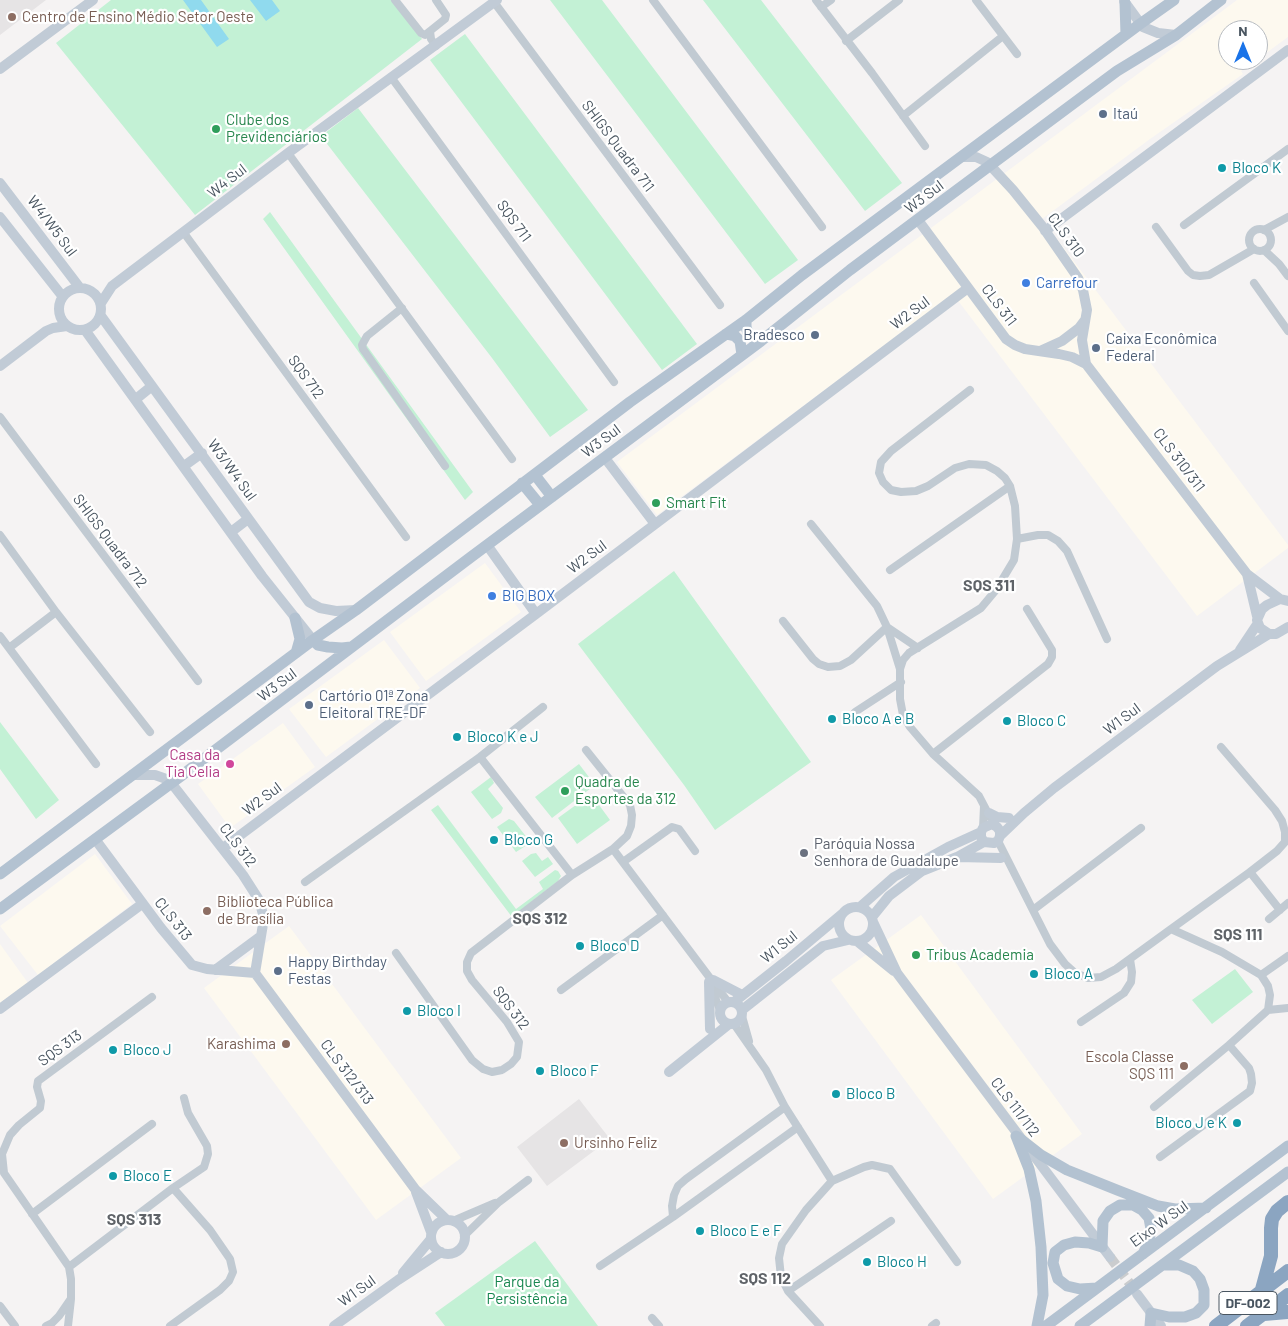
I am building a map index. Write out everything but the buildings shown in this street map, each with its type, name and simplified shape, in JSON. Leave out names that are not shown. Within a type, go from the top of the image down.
[{"type":"highway","points":[[1261,1294],[1271,1256],[1272,1219],[1277,1211],[1288,1202]]},
{"type":"highway","name":"DF-002","points":[[1216,1326],[1261,1294],[1283,1275]]},
{"type":"highway","name":"DF-002","points":[[1247,1326],[1288,1295]]},
{"type":"highway","points":[[1263,1314],[1288,1312]]},
{"type":"main road","name":"W3 Sul","points":[[0,874],[312,640],[356,610],[630,402],[746,320],[796,280],[1174,0]]},
{"type":"main road","name":"W3 Sul","points":[[0,909],[761,341],[850,270],[1117,71],[1176,35],[1222,0]]},
{"type":"main road","points":[[1124,1],[1126,34]]},
{"type":"main road","points":[[746,320],[748,333],[753,338],[761,341]]},
{"type":"main road","points":[[726,334],[735,336],[740,341],[742,355]]},
{"type":"main road","points":[[534,475],[552,497]]},
{"type":"main road","points":[[522,484],[540,505]]},
{"type":"main road","points":[[295,618],[300,639],[296,653]]},
{"type":"main road","points":[[312,640],[318,645],[328,648],[352,646]]},
{"type":"main road","points":[[1016,1134],[1041,1155],[1067,1170],[1158,1206],[1174,1209],[1206,1208]]},
{"type":"main road","points":[[1016,1134],[1030,1170],[1036,1201],[1043,1271],[1043,1295],[1037,1326]]},
{"type":"main road","name":"Eixo W Sul","points":[[1046,1326],[1288,1146]]},
{"type":"main road","points":[[1080,1326],[1288,1172]]},
{"type":"main road","points":[[1097,1288],[1080,1289],[1067,1286],[1058,1279],[1053,1263],[1055,1252],[1064,1245],[1075,1242],[1089,1243],[1102,1248],[1101,1234],[1103,1221],[1110,1211],[1120,1205],[1133,1205],[1142,1210],[1149,1218],[1150,1235],[1142,1254]]},
{"type":"main road","points":[[1150,1326],[1151,1313],[1169,1317],[1185,1317],[1196,1312],[1204,1305],[1204,1290],[1200,1279],[1193,1271],[1180,1265],[1164,1265]]},
{"type":"main road","points":[[1097,1326],[1099,1312]]},
{"type":"street","points":[[0,69],[93,0]]},
{"type":"street","points":[[396,0],[421,33],[425,35],[445,19],[446,15],[436,0]]},
{"type":"street","points":[[653,0],[822,227]]},
{"type":"street","points":[[816,0],[925,146]]},
{"type":"street","points":[[821,7],[831,0]]},
{"type":"street","points":[[846,41],[899,0]]},
{"type":"street","points":[[976,0],[1017,54]]},
{"type":"street","name":"W4 Sul","points":[[101,303],[112,286],[288,153],[495,1]]},
{"type":"street","name":"SHIGS Quadra 711","points":[[495,1],[720,305]]},
{"type":"street","points":[[1124,1],[1140,24],[1152,31],[1176,35]]},
{"type":"street","points":[[430,31],[431,38],[436,46]]},
{"type":"street","points":[[903,116],[1003,36]]},
{"type":"street","points":[[1045,231],[1288,50]]},
{"type":"street","points":[[0,64],[15,58]]},
{"type":"street","name":"SQS 711","points":[[391,77],[614,382]]},
{"type":"street","points":[[1184,225],[1288,149]]},
{"type":"street","points":[[288,153],[512,459]]},
{"type":"street","name":"CLS 310","points":[[963,157],[980,159],[991,166],[1013,190],[1045,231],[1078,278],[1085,301],[1086,319],[1082,340],[1086,364]]},
{"type":"street","name":"W4/W5 Sul","points":[[0,183],[80,288]]},
{"type":"street","points":[[0,217],[63,297]]},
{"type":"street","points":[[1233,259],[1250,240],[1254,231],[1264,230],[1287,218]]},
{"type":"street","points":[[1264,250],[1287,218]]},
{"type":"street","name":"CLS 311","points":[[918,220],[1006,339],[1015,345],[1036,352],[1072,357],[1086,364]]},
{"type":"street","points":[[1156,227],[1188,271],[1193,275],[1209,275],[1233,259],[1254,249],[1264,250],[1279,264],[1288,276]]},
{"type":"street","points":[[1264,230],[1268,233],[1279,264]]},
{"type":"street","name":"SQS 712","points":[[184,233],[406,537]]},
{"type":"street","points":[[1250,240],[1254,249]]},
{"type":"street","points":[[1254,283],[1288,331]]},
{"type":"street","points":[[80,288],[93,292],[101,303],[101,316],[95,325],[86,330],[74,330],[67,326],[61,318],[59,311],[63,297],[67,292],[80,288]]},
{"type":"street","name":"W2 Sul","points":[[222,848],[968,288]]},
{"type":"street","points":[[402,308],[367,336],[362,344],[363,349],[446,466]]},
{"type":"street","name":"W3/W4 Sul","points":[[101,316],[308,602],[325,609],[356,610]]},
{"type":"street","points":[[1036,352],[1062,341],[1079,328],[1086,319]]},
{"type":"street","points":[[0,366],[46,331],[67,326]]},
{"type":"street","points":[[86,330],[262,576],[312,640]]},
{"type":"street","name":"CLS 310/311","points":[[1086,364],[1247,574],[1285,600]]},
{"type":"street","points":[[136,399],[152,386]]},
{"type":"street","points":[[900,669],[903,660],[909,653],[981,608],[996,590],[1014,560],[1017,539],[1015,506],[1010,486],[997,471],[986,465],[969,464],[955,468],[928,486],[916,491],[901,492],[892,490],[883,482],[879,473],[881,462],[890,452],[970,390]]},
{"type":"street","name":"SHIGS Quadra 712","points":[[0,417],[198,681]]},
{"type":"street","points":[[184,466],[202,453]]},
{"type":"street","points":[[605,458],[654,524]]},
{"type":"street","points":[[890,570],[1010,486]]},
{"type":"street","points":[[231,532],[248,519]]},
{"type":"street","points":[[811,524],[877,606],[900,669],[900,699],[903,716],[933,754],[979,796],[987,810],[990,834],[1001,858],[1014,869]]},
{"type":"street","points":[[0,535],[56,612],[150,732]]},
{"type":"street","points":[[1017,539],[1038,535],[1048,536],[1058,541],[1067,551],[1107,639]]},
{"type":"street","points":[[487,545],[536,614]]},
{"type":"street","name":"CLS 310/311","points":[[1247,574],[1258,620]]},
{"type":"street","name":"W1 Sul","points":[[1240,651],[1267,605],[1285,600]]},
{"type":"street","points":[[933,754],[1048,664],[1052,657],[1052,650],[1027,609]]},
{"type":"street","points":[[9,648],[56,612]]},
{"type":"street","points":[[1258,620],[1264,631],[1269,634]]},
{"type":"street","points":[[783,621],[813,659],[828,667],[840,666],[851,660],[886,627]]},
{"type":"street","name":"W1 Sul","points":[[872,920],[889,896],[900,886],[922,871],[957,857],[1024,813],[1217,666],[1269,634],[1276,634],[1288,626]]},
{"type":"street","points":[[886,627],[918,648]]},
{"type":"street","points":[[0,636],[96,764]]},
{"type":"street","points":[[855,712],[900,682]]},
{"type":"street","points":[[304,882],[480,756],[543,707]]},
{"type":"street","points":[[990,834],[1014,869],[1050,944],[1065,964],[1075,972],[1088,978],[1102,977],[1130,959],[1250,872],[1277,851],[1285,842],[1282,821],[1275,810],[1221,746]]},
{"type":"street","name":"SQS 312","points":[[396,953],[472,1060],[483,1069],[492,1072],[502,1070],[511,1064],[517,1057],[520,1042],[507,1022],[472,980],[467,971],[467,962],[471,953],[572,875],[613,849],[627,836],[631,826],[630,805],[586,750]]},
{"type":"street","points":[[480,756],[572,875]]},
{"type":"street","points":[[132,775],[155,775],[172,782]]},
{"type":"street","name":"CLS 312","points":[[172,782],[244,877],[259,900],[264,918],[255,974]]},
{"type":"street","points":[[987,810],[997,817],[1009,818]]},
{"type":"street","name":"W1 Sul","points":[[860,907],[894,877],[948,847],[990,834],[1009,818],[1024,813]]},
{"type":"street","points":[[623,862],[672,827],[678,828],[695,851]]},
{"type":"street","points":[[1033,910],[1141,828]]},
{"type":"street","name":"CLS 313","points":[[95,839],[142,904],[192,965],[215,970],[255,974]]},
{"type":"street","points":[[613,849],[709,979],[731,1002],[739,1005],[750,1045]]},
{"type":"street","points":[[957,857],[1001,858]]},
{"type":"street","points":[[1250,872],[1280,910]]},
{"type":"street","points":[[1269,919],[1288,903]]},
{"type":"street","points":[[0,1009],[142,904]]},
{"type":"street","points":[[860,907],[865,909],[872,920],[872,931],[866,938],[853,940],[843,936],[838,925],[846,909],[860,907]]},
{"type":"street","name":"W1 Sul","points":[[731,1002],[786,961],[842,914]]},
{"type":"street","points":[[561,990],[662,915]]},
{"type":"street","name":"CLS 111/112","points":[[872,920],[896,974],[1110,1257]]},
{"type":"street","points":[[1171,929],[1222,952],[1261,975],[1268,986],[1270,995],[1268,1010]]},
{"type":"street","points":[[215,970],[261,936]]},
{"type":"street","name":"W1 Sul","points":[[742,1013],[823,946],[853,940]]},
{"type":"street","name":"CLS 111/112","points":[[853,940],[896,974]]},
{"type":"street","points":[[1261,975],[1288,956]]},
{"type":"street","points":[[1081,1022],[1124,993],[1131,982],[1130,959]]},
{"type":"street","name":"CLS 312/313","points":[[255,974],[415,1189],[450,1221]]},
{"type":"street","points":[[709,979],[742,995]]},
{"type":"street","points":[[709,979],[724,1021],[731,1024],[750,1045],[798,1128],[832,1181]]},
{"type":"street","points":[[709,979],[710,1029]]},
{"type":"street","name":"SQS 313","points":[[68,1326],[72,1299],[72,1279],[69,1267],[4,1173],[2,1154],[10,1135],[41,1105],[37,1087],[38,1083],[152,997]]},
{"type":"street","points":[[702,1045],[723,1006],[731,1002]]},
{"type":"street","points":[[1154,1107],[1230,1045],[1268,1010],[1288,1008]]},
{"type":"street","points":[[669,1072],[702,1045],[731,1024],[739,1021],[742,1013]]},
{"type":"street","points":[[1160,1157],[1250,1091],[1252,1083],[1251,1074],[1230,1045]]},
{"type":"street","points":[[69,1267],[173,1188],[204,1167],[208,1154],[207,1146],[188,1113],[184,1098]]},
{"type":"street","points":[[673,1217],[672,1206],[674,1194],[678,1186],[785,1106]]},
{"type":"street","points":[[32,1214],[152,1124]]},
{"type":"street","points":[[600,1266],[673,1217],[798,1128]]},
{"type":"street","points":[[820,1326],[788,1291],[781,1277],[779,1258],[782,1244],[806,1210],[832,1181],[872,1165],[890,1169],[957,1262]]},
{"type":"street","points":[[464,1236],[499,1202],[528,1180]]},
{"type":"street","points":[[170,1326],[220,1290],[229,1281],[233,1272],[230,1259],[210,1230],[173,1188]]},
{"type":"street","name":"CLS 312/313","points":[[415,1189],[431,1236]]},
{"type":"street","points":[[450,1221],[463,1230],[464,1236],[460,1248],[448,1254],[436,1249],[431,1236],[434,1226],[440,1222],[450,1221],[499,1202]]},
{"type":"street","points":[[788,1291],[891,1221]]},
{"type":"street","name":"W1 Sul","points":[[398,1280],[431,1236]]},
{"type":"street","name":"W1 Sul","points":[[334,1326],[441,1252]]},
{"type":"street","points":[[1137,1294],[1161,1326]]},
{"type":"street","points":[[46,1326],[59,1316],[72,1299]]},
{"type":"street","points":[[0,1306],[15,1326]]},
{"type":"street","points":[[652,1318],[658,1326]]},
{"type":"shaded area","name":"Centro de Ensino Médio Setor Oeste","points":[[0,0],[46,0],[0,35]]},
{"type":"shaded area","points":[[1237,0],[1288,0],[1288,37],[1268,52],[1268,20],[1218,20],[1218,70],[1242,70],[1241,71],[1243,74],[1150,139],[1042,219],[1288,545],[1288,548],[1197,616],[953,294],[657,515],[617,462]]},
{"type":"shaded area","points":[[485,563],[521,612],[426,681],[390,632]]},
{"type":"shaded area","points":[[384,640],[420,688],[326,757],[289,709]]},
{"type":"shaded area","points":[[283,723],[315,767],[230,828],[198,784]]},
{"type":"shaded area","points":[[95,854],[132,904],[38,975],[0,926]]},
{"type":"shaded area","points":[[921,915],[1082,1134],[993,1199],[831,980]]},
{"type":"shaded area","points":[[289,926],[461,1158],[376,1220],[204,988]]},
{"type":"shaded area","points":[[0,944],[28,983],[0,1003]]},
{"type":"shaded area","name":"Ursinho Feliz","points":[[579,1099],[610,1139],[547,1186],[517,1147]]},
{"type":"green space","name":"Clube dos Previdenciários","points":[[111,0],[392,0],[422,39],[195,215],[56,43]]},
{"type":"green space","points":[[550,0],[602,0],[798,260],[765,284]]},
{"type":"green space","points":[[703,0],[761,0],[902,183],[865,211]]},
{"type":"green space","points":[[465,34],[697,344],[662,370],[430,60]]},
{"type":"green space","points":[[358,108],[588,410],[550,437],[492,358],[321,136]]},
{"type":"green space","points":[[270,212],[473,492],[465,500],[263,219]]},
{"type":"green space","points":[[674,571],[811,762],[715,830],[684,785],[578,644]]},
{"type":"green space","points":[[0,722],[59,800],[36,819],[0,769]]},
{"type":"green space","name":"Quadra de Esportes da 312","points":[[579,764],[595,785],[552,818],[535,797]]},
{"type":"green space","points":[[491,777],[494,783],[488,789],[503,808],[501,813],[492,819],[471,792]]},
{"type":"green space","points":[[591,794],[610,820],[577,844],[558,818]]},
{"type":"green space","points":[[438,805],[516,909],[543,889],[539,882],[555,870],[561,876],[558,881],[512,917],[431,810]]},
{"type":"green space","points":[[509,819],[514,821],[528,839],[527,845],[516,852],[497,827]]},
{"type":"green space","points":[[536,853],[542,861],[548,857],[553,864],[535,877],[522,861],[531,854]]},
{"type":"green space","points":[[1235,969],[1253,992],[1212,1024],[1192,1000]]},
{"type":"green space","name":"Parque da Persistência","points":[[535,1241],[598,1326],[445,1326],[435,1313]]},
{"type":"water","points":[[183,0],[201,0],[229,39],[217,47]]},
{"type":"water","points":[[250,0],[272,0],[280,11],[266,21]]},
{"type":"tunnel","points":[[1110,1257],[1136,1292]]},
{"type":"place","name":"Centro de Ensino Médio Setor Oeste","points":[[12,17]]},
{"type":"place","name":"Itaú","points":[[1103,114]]},
{"type":"place","name":"Clube dos Previdenciários","points":[[216,129]]},
{"type":"place","name":"Bloco K","points":[[1222,168]]},
{"type":"place","name":"Carrefour","points":[[1026,283]]},
{"type":"place","name":"Bradesco","points":[[815,335]]},
{"type":"place","name":"Caixa Econômica Federal","points":[[1096,348]]},
{"type":"place","name":"Smart Fit","points":[[656,503]]},
{"type":"place","name":"BIG BOX","points":[[492,596]]},
{"type":"place","name":"Cartório 01ª Zona Eleitoral TRE-DF","points":[[309,705]]},
{"type":"place","name":"Bloco A e B","points":[[832,719]]},
{"type":"place","name":"Bloco C","points":[[1007,721]]},
{"type":"place","name":"Bloco K e J","points":[[457,737]]},
{"type":"place","name":"Casa da Tia Celia","points":[[230,764]]},
{"type":"place","name":"Quadra de Esportes da 312","points":[[565,791]]},
{"type":"place","name":"Bloco G","points":[[494,840]]},
{"type":"place","name":"Paróquia Nossa Senhora de Guadalupe","points":[[804,853]]},
{"type":"place","name":"Biblioteca Pública de Brasília","points":[[207,911]]},
{"type":"place","name":"Bloco D","points":[[580,946]]},
{"type":"place","name":"Tribus Academia","points":[[916,955]]},
{"type":"place","name":"Happy Birthday Festas","points":[[278,971]]},
{"type":"place","name":"Bloco A","points":[[1034,974]]},
{"type":"place","name":"Bloco I","points":[[407,1011]]},
{"type":"place","name":"Karashima","points":[[286,1044]]},
{"type":"place","name":"Bloco J","points":[[113,1050]]},
{"type":"place","name":"Escola Classe SQS 111","points":[[1184,1066]]},
{"type":"place","name":"Bloco F","points":[[540,1071]]},
{"type":"place","name":"Bloco B","points":[[836,1094]]},
{"type":"place","name":"Bloco J e K","points":[[1237,1123]]},
{"type":"place","name":"Ursinho Feliz","points":[[564,1143]]},
{"type":"place","name":"Bloco E","points":[[113,1176]]},
{"type":"place","name":"Bloco E e F","points":[[700,1231]]},
{"type":"place","name":"Bloco H","points":[[867,1262]]},
{"type":"district","name":"SQS 311","points":[[989,586]]},
{"type":"district","name":"SQS 312","points":[[540,919]]},
{"type":"district","name":"SQS 111","points":[[1238,935]]},
{"type":"district","name":"SQS 313","points":[[134,1220]]},
{"type":"district","name":"SQS 112","points":[[765,1279]]}]
